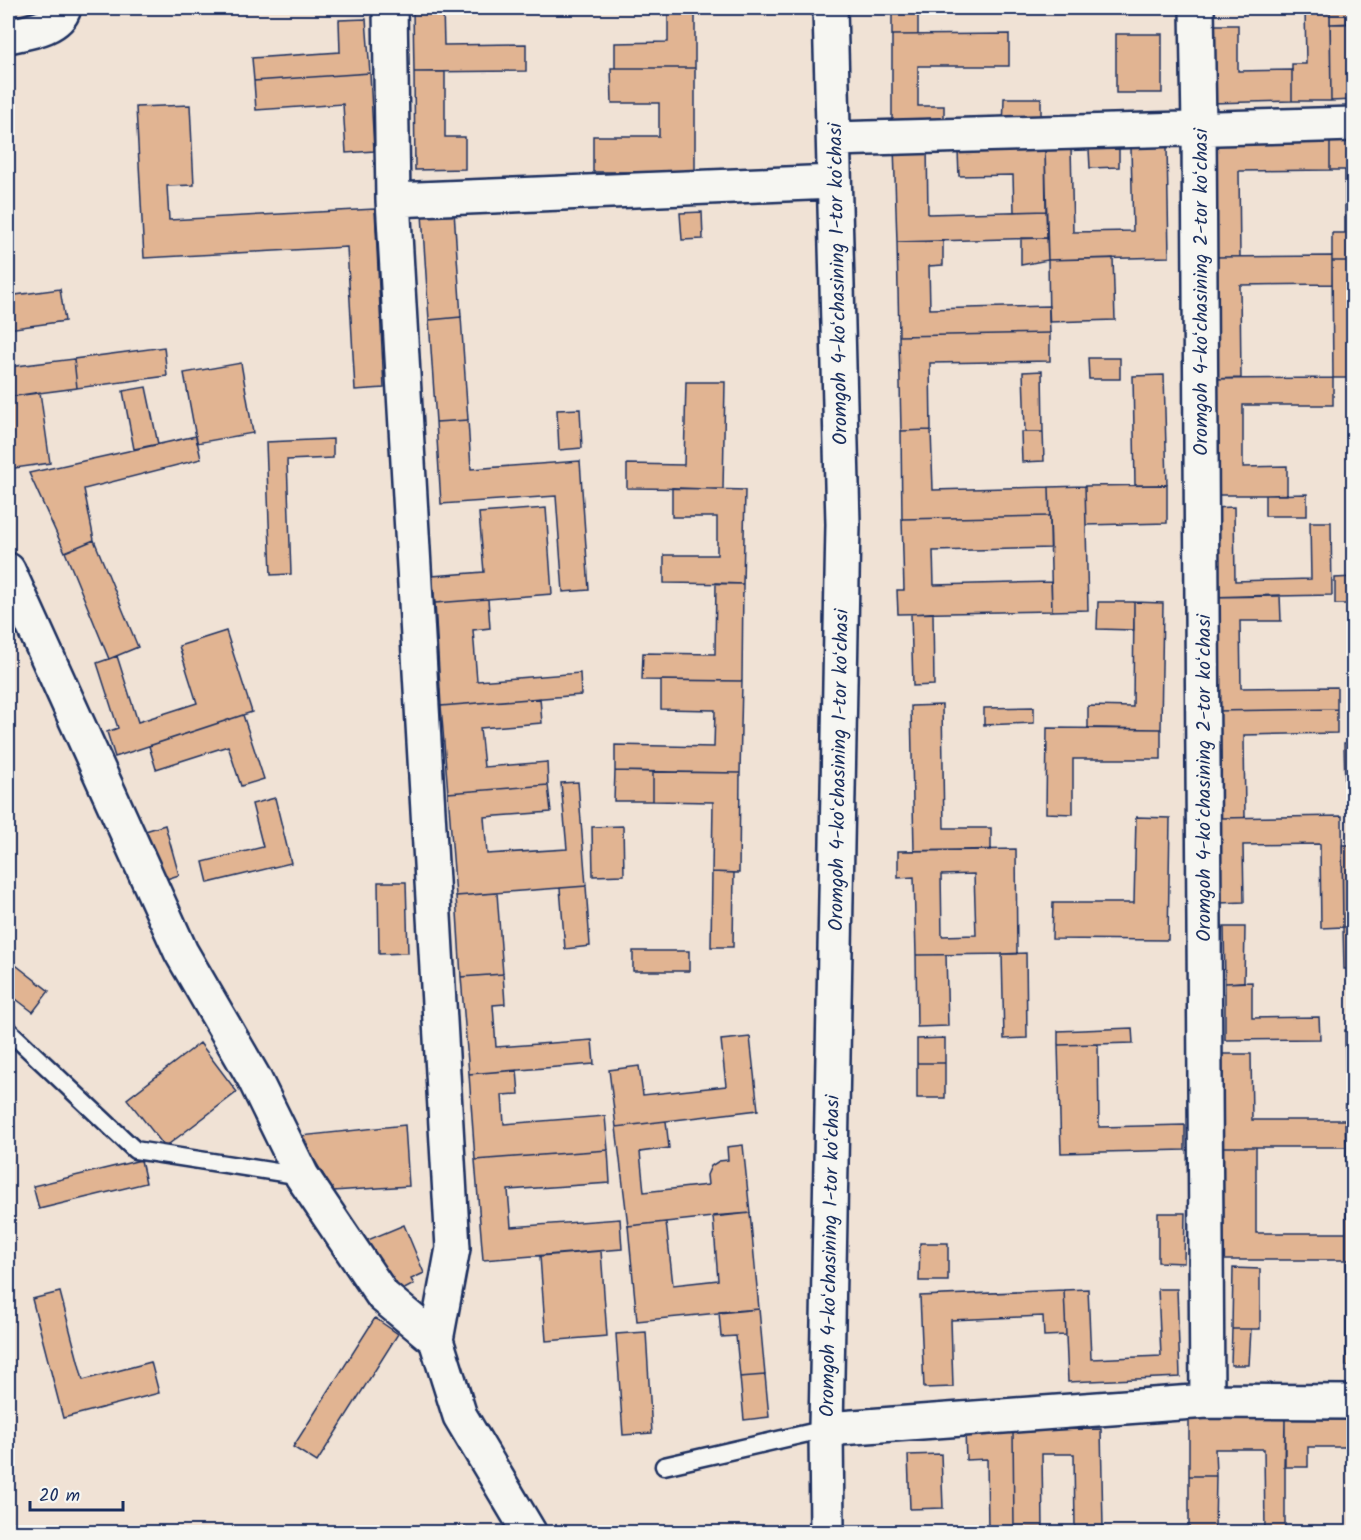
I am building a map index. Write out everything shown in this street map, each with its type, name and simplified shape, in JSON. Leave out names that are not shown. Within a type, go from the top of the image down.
[{"type":"street","points":[[8,36],[48,26],[63,12],[64,8]]},
{"type":"street","points":[[390,8],[393,200],[453,1248],[436,1340],[460,1416],[529,1533]]},
{"type":"street","name":"Oromgoh 4-koʻchasining 1-tor koʻchasi","points":[[827,1533],[826,1429],[843,524],[830,8]]},
{"type":"street","name":"Oromgoh 4-koʻchasining 2-tor koʻchasi","points":[[1197,8],[1206,1401]]},
{"type":"street","points":[[834,139],[1353,124]]},
{"type":"street","points":[[393,200],[834,182]]},
{"type":"street","points":[[8,570],[181,952],[254,1078],[302,1176],[383,1296],[436,1340]]},
{"type":"street","points":[[826,1429],[1206,1401],[1353,1402]]},
{"type":"lane","points":[[8,1030],[135,1150],[302,1176]]},
{"type":"lane","points":[[664,1466],[826,1429]]},
{"type":"building","points":[[8,8],[30,8],[8,13]]},
{"type":"building","points":[[413,8],[443,8],[444,45],[526,44],[526,71],[414,72]]},
{"type":"building","points":[[668,8],[695,8],[695,68],[615,68],[615,43],[668,42]]},
{"type":"building","points":[[892,8],[918,8],[918,35],[892,35]]},
{"type":"building","points":[[1305,8],[1330,8],[1331,101],[1292,101],[1292,64],[1306,64]]},
{"type":"building","points":[[1330,8],[1347,8],[1347,24],[1330,24]]},
{"type":"building","points":[[366,19],[370,73],[254,81],[252,58],[340,52],[339,20]]},
{"type":"building","points":[[1354,23],[1354,100],[1331,101],[1330,24]]},
{"type":"building","points":[[1211,25],[1238,25],[1238,71],[1292,70],[1292,101],[1211,103]]},
{"type":"building","points":[[1009,34],[1009,66],[918,66],[918,106],[944,106],[944,133],[892,133],[892,35]]},
{"type":"building","points":[[1116,34],[1162,34],[1162,93],[1116,93]]},
{"type":"building","points":[[611,68],[695,68],[695,172],[593,172],[593,136],[659,136],[659,103],[612,103]]},
{"type":"building","points":[[414,72],[445,72],[445,137],[465,137],[465,169],[415,170]]},
{"type":"building","points":[[370,73],[374,151],[346,153],[343,104],[256,110],[254,81]]},
{"type":"building","points":[[1004,98],[1041,98],[1041,130],[1003,131]]},
{"type":"building","points":[[190,105],[194,185],[167,186],[169,220],[375,209],[384,388],[355,390],[347,247],[144,258],[136,107]]},
{"type":"building","points":[[1208,139],[1330,139],[1330,170],[1239,171],[1240,257],[1209,257]]},
{"type":"building","points":[[1330,139],[1354,139],[1354,261],[1332,261],[1332,233],[1345,233],[1345,170],[1330,170]]},
{"type":"building","points":[[927,145],[928,214],[1046,211],[1047,238],[897,242],[894,146]]},
{"type":"building","points":[[1167,147],[1169,257],[1048,260],[1045,149],[1071,148],[1073,232],[1133,231],[1131,148]]},
{"type":"building","points":[[1045,149],[1046,211],[1014,212],[1013,175],[959,176],[958,151]]},
{"type":"building","points":[[1089,149],[1119,149],[1119,167],[1090,168]]},
{"type":"building","points":[[454,211],[461,317],[429,320],[422,214]]},
{"type":"building","points":[[702,212],[703,239],[682,240],[680,213]]},
{"type":"building","points":[[1021,238],[1047,238],[1048,260],[1021,265]]},
{"type":"building","points":[[943,241],[943,265],[929,266],[930,309],[1049,306],[1050,333],[899,336],[897,242]]},
{"type":"building","points":[[1332,256],[1332,284],[1240,285],[1241,378],[1210,379],[1209,257]]},
{"type":"building","points":[[1113,258],[1115,320],[1049,322],[1048,260]]},
{"type":"building","points":[[1332,261],[1354,261],[1354,378],[1333,378]]},
{"type":"building","points":[[60,289],[65,321],[8,329],[8,296]]},
{"type":"building","points":[[461,317],[468,420],[436,422],[429,320]]},
{"type":"building","points":[[1050,333],[1050,361],[930,363],[931,430],[901,431],[899,336]]},
{"type":"building","points":[[164,347],[167,376],[77,388],[74,359]]},
{"type":"building","points":[[1088,358],[1120,358],[1120,379],[1089,379]]},
{"type":"building","points":[[74,359],[77,388],[8,397],[8,367]]},
{"type":"building","points":[[241,363],[253,433],[197,443],[184,373]]},
{"type":"building","points":[[1042,371],[1043,432],[1025,432],[1023,372]]},
{"type":"building","points":[[1164,375],[1167,485],[1135,485],[1133,376]]},
{"type":"building","points":[[1333,378],[1333,405],[1243,405],[1243,467],[1287,466],[1287,495],[1210,495],[1210,379]]},
{"type":"building","points":[[686,382],[725,382],[723,489],[627,488],[627,464],[684,465]]},
{"type":"building","points":[[146,387],[158,444],[134,449],[123,391]]},
{"type":"building","points":[[40,392],[50,463],[8,469],[8,397]]},
{"type":"building","points":[[580,409],[582,448],[559,450],[557,410]]},
{"type":"building","points":[[468,420],[471,469],[580,461],[589,590],[563,592],[556,496],[441,504],[436,422]]},
{"type":"building","points":[[931,430],[933,490],[1049,487],[1050,516],[902,519],[901,431]]},
{"type":"building","points":[[1021,432],[1043,432],[1044,461],[1022,462]]},
{"type":"building","points":[[196,436],[201,459],[84,489],[94,540],[65,552],[29,473]]},
{"type":"building","points":[[333,439],[333,458],[287,460],[291,574],[271,575],[266,442]]},
{"type":"building","points":[[1167,485],[1167,523],[1086,525],[1085,486]]},
{"type":"building","points":[[1085,486],[1088,610],[1052,611],[1049,487]]},
{"type":"building","points":[[672,488],[745,490],[743,584],[664,583],[664,555],[717,555],[717,517],[672,517]]},
{"type":"building","points":[[1307,494],[1307,516],[1265,516],[1265,495]]},
{"type":"building","points":[[1234,507],[1235,581],[1311,579],[1310,522],[1331,522],[1332,595],[1212,597],[1211,508]]},
{"type":"building","points":[[546,508],[552,594],[435,603],[432,576],[484,572],[479,513]]},
{"type":"building","points":[[1050,516],[1051,548],[933,551],[934,585],[1051,582],[1052,611],[898,614],[897,590],[904,590],[902,519]]},
{"type":"building","points":[[94,540],[138,647],[109,659],[65,552]]},
{"type":"building","points":[[1354,577],[1354,604],[1335,604],[1335,578]]},
{"type":"building","points":[[716,583],[743,584],[742,681],[642,680],[643,653],[715,654]]},
{"type":"building","points":[[1280,595],[1281,621],[1240,621],[1241,688],[1337,687],[1337,709],[1213,711],[1212,597]]},
{"type":"building","points":[[488,599],[490,628],[473,630],[477,681],[580,673],[581,695],[441,706],[435,603]]},
{"type":"building","points":[[1098,602],[1134,602],[1134,630],[1097,629]]},
{"type":"building","points":[[1134,602],[1163,603],[1161,729],[1088,728],[1088,706],[1133,707]]},
{"type":"building","points":[[933,613],[934,685],[913,686],[911,614]]},
{"type":"building","points":[[226,631],[252,712],[115,757],[107,732],[118,728],[97,663],[117,656],[138,722],[197,703],[179,646]]},
{"type":"building","points":[[661,680],[742,681],[740,773],[615,771],[615,745],[714,747],[715,710],[661,709]]},
{"type":"building","points":[[540,698],[542,723],[480,728],[484,767],[547,762],[548,785],[448,793],[441,706]]},
{"type":"building","points":[[942,705],[944,828],[991,828],[991,850],[914,851],[911,706]]},
{"type":"building","points":[[1034,707],[1034,723],[984,725],[984,708]]},
{"type":"building","points":[[1337,709],[1337,733],[1244,735],[1245,818],[1215,818],[1213,711]]},
{"type":"building","points":[[243,715],[264,779],[241,786],[228,746],[156,769],[149,746]]},
{"type":"building","points":[[1047,728],[1161,729],[1161,759],[1073,759],[1073,814],[1046,813]]},
{"type":"building","points":[[1344,743],[1354,743],[1354,788],[1345,788]]},
{"type":"building","points":[[615,771],[653,772],[653,801],[614,801]]},
{"type":"building","points":[[653,772],[740,773],[739,873],[712,872],[713,802],[653,801]]},
{"type":"building","points":[[578,782],[586,886],[456,896],[448,793],[548,785],[551,812],[484,817],[487,854],[567,849],[561,783]]},
{"type":"building","points":[[275,798],[291,863],[208,883],[203,862],[263,847],[252,804]]},
{"type":"building","points":[[1342,816],[1343,927],[1321,928],[1320,844],[1243,845],[1244,902],[1220,903],[1220,818]]},
{"type":"building","points":[[1136,817],[1170,818],[1168,940],[1052,939],[1053,903],[1134,903]]},
{"type":"building","points":[[165,825],[179,875],[157,882],[142,832]]},
{"type":"building","points":[[623,826],[624,875],[593,876],[592,827]]},
{"type":"building","points":[[1342,845],[1354,845],[1354,927],[1343,927]]},
{"type":"building","points":[[1016,849],[1017,954],[916,955],[914,877],[898,878],[898,851]],"holes":[[[974,874],[976,935],[942,936],[941,875]]]},
{"type":"building","points":[[712,872],[734,873],[733,947],[711,947]]},
{"type":"building","points":[[378,882],[406,882],[408,953],[379,954]]},
{"type":"building","points":[[586,886],[590,946],[565,949],[560,888]]},
{"type":"building","points":[[497,893],[503,974],[461,977],[456,896]]},
{"type":"building","points":[[1224,927],[1245,927],[1244,982],[1225,983]]},
{"type":"building","points":[[1343,927],[1354,927],[1354,969],[1344,969]]},
{"type":"building","points":[[633,951],[689,951],[689,971],[633,971]]},
{"type":"building","points":[[1026,953],[1027,1038],[1004,1039],[1002,954]]},
{"type":"building","points":[[916,955],[946,955],[948,1026],[917,1027]]},
{"type":"building","points":[[8,959],[49,991],[33,1012],[8,993]]},
{"type":"building","points":[[503,974],[505,1004],[493,1005],[496,1047],[592,1040],[594,1064],[469,1074],[461,977]]},
{"type":"building","points":[[1252,982],[1252,1018],[1319,1017],[1320,1039],[1225,1040],[1225,983]]},
{"type":"building","points":[[1132,1028],[1133,1043],[1058,1045],[1058,1031]]},
{"type":"building","points":[[1345,1030],[1354,1030],[1354,1108],[1346,1108]]},
{"type":"building","points":[[750,1037],[758,1110],[616,1127],[609,1070],[639,1066],[643,1095],[726,1086],[721,1040]]},
{"type":"building","points":[[945,1038],[945,1063],[917,1063],[917,1039]]},
{"type":"building","points":[[200,1043],[237,1092],[165,1147],[127,1099]]},
{"type":"building","points":[[1098,1044],[1099,1127],[1185,1125],[1185,1150],[1061,1153],[1058,1045]]},
{"type":"building","points":[[1222,1054],[1251,1054],[1252,1120],[1345,1120],[1346,1147],[1223,1147]]},
{"type":"building","points":[[917,1063],[945,1063],[945,1098],[917,1098]]},
{"type":"building","points":[[517,1070],[519,1094],[502,1095],[504,1124],[605,1116],[608,1150],[475,1160],[469,1074]]},
{"type":"building","points":[[1346,1108],[1354,1108],[1354,1260],[1346,1260]]},
{"type":"building","points":[[666,1121],[669,1148],[640,1152],[644,1192],[708,1185],[707,1175],[711,1166],[719,1161],[728,1160],[727,1147],[743,1145],[750,1213],[628,1226],[616,1127]]},
{"type":"building","points":[[405,1125],[409,1186],[333,1191],[300,1136]]},
{"type":"building","points":[[1223,1147],[1256,1147],[1256,1233],[1346,1233],[1346,1260],[1223,1260]]},
{"type":"building","points":[[608,1150],[610,1183],[508,1190],[511,1227],[620,1219],[622,1249],[483,1260],[475,1160]]},
{"type":"building","points":[[141,1160],[146,1183],[39,1209],[33,1186]]},
{"type":"building","points":[[750,1213],[759,1309],[637,1321],[628,1226],[666,1222],[673,1285],[718,1280],[713,1216]]},
{"type":"building","points":[[1158,1213],[1185,1213],[1184,1263],[1158,1262]]},
{"type":"building","points":[[404,1225],[424,1273],[411,1279],[414,1284],[397,1293],[363,1242]]},
{"type":"building","points":[[920,1243],[948,1243],[948,1281],[919,1281]]},
{"type":"building","points":[[601,1251],[607,1336],[546,1341],[540,1256]]},
{"type":"building","points":[[1346,1260],[1354,1260],[1354,1366],[1346,1366]]},
{"type":"building","points":[[1233,1268],[1260,1269],[1260,1329],[1232,1329]]},
{"type":"building","points":[[1088,1289],[1091,1359],[1161,1356],[1158,1289],[1177,1289],[1180,1377],[1068,1382],[1064,1290]]},
{"type":"building","points":[[1064,1290],[1066,1335],[1044,1336],[1043,1316],[951,1320],[953,1387],[924,1388],[920,1296]]},
{"type":"building","points":[[60,1292],[83,1380],[151,1362],[159,1393],[63,1418],[32,1299]]},
{"type":"building","points":[[759,1309],[765,1375],[740,1377],[736,1336],[721,1337],[719,1312]]},
{"type":"building","points":[[375,1318],[398,1334],[317,1462],[293,1447]]},
{"type":"building","points":[[1232,1329],[1251,1329],[1249,1365],[1231,1365]]},
{"type":"building","points":[[646,1332],[652,1433],[623,1435],[616,1334]]},
{"type":"building","points":[[765,1375],[769,1417],[744,1420],[740,1377]]},
{"type":"building","points":[[1189,1419],[1285,1419],[1285,1532],[1265,1532],[1264,1449],[1215,1449],[1216,1476],[1189,1476]]},
{"type":"building","points":[[1285,1419],[1354,1419],[1354,1447],[1308,1447],[1308,1467],[1284,1467]]},
{"type":"building","points":[[1101,1429],[1103,1527],[1075,1527],[1074,1454],[1042,1454],[1043,1528],[1014,1528],[1013,1430]]},
{"type":"building","points":[[1013,1430],[1014,1528],[988,1529],[987,1459],[966,1460],[965,1431]]},
{"type":"building","points":[[941,1454],[943,1508],[910,1509],[908,1455]]},
{"type":"building","points":[[1189,1476],[1216,1476],[1215,1530],[1239,1530],[1239,1532],[1189,1532]]},
{"type":"building","points":[[1103,1527],[1103,1532],[1014,1532],[1014,1528]]},
{"type":"building","points":[[1014,1528],[1014,1532],[988,1532],[988,1529]]}]
